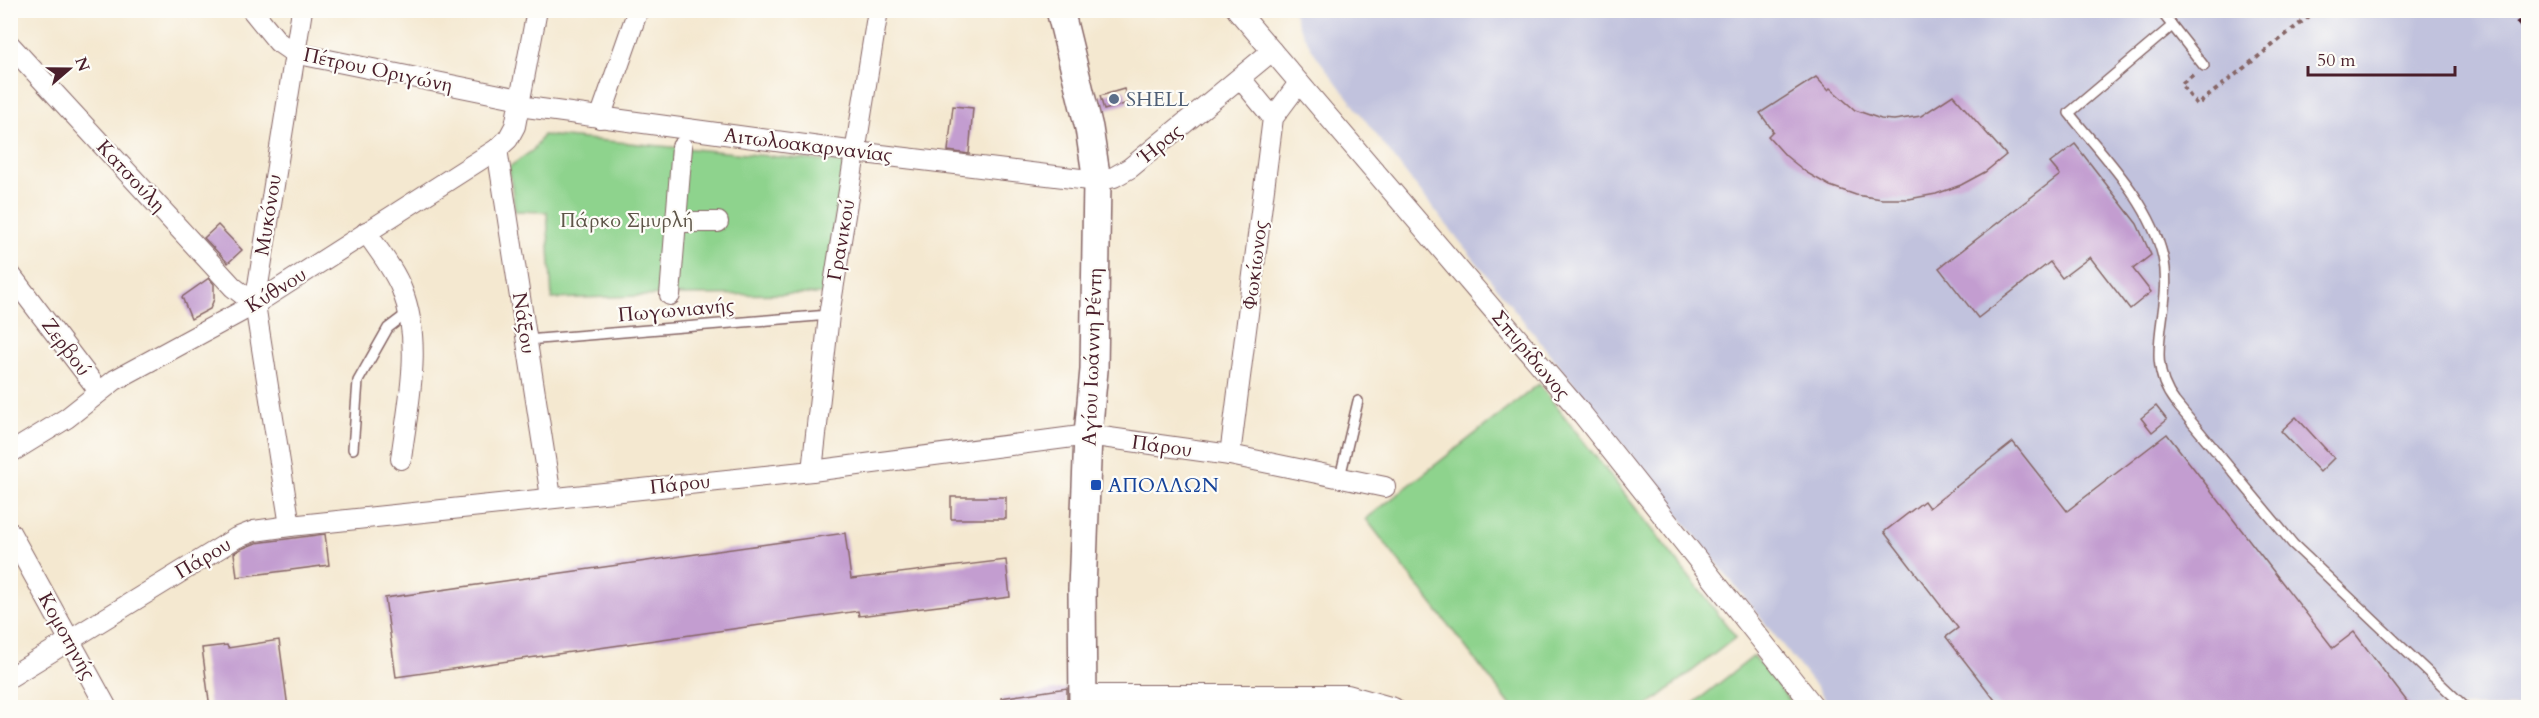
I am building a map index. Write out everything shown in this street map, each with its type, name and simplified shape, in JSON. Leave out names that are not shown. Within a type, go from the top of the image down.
[{"type":"street","name":"Πέτρου Οριγώνη","points":[[252,10],[278,42],[294,53],[520,102]]},
{"type":"street","name":"Μυκόνου","points":[[290,526],[255,304],[302,10]]},
{"type":"street","points":[[520,102],[537,10]]},
{"type":"street","points":[[600,117],[638,10]]},
{"type":"street","name":"Γρανικού","points":[[812,471],[829,315],[878,10]]},
{"type":"street","name":"Αγίου Ιωάννη Ρέντη","points":[[1060,10],[1080,68],[1091,112],[1097,181],[1094,370],[1088,435],[1082,701]]},
{"type":"street","name":"Σπυρίδωνος","points":[[1237,10],[1582,416],[1815,708]]},
{"type":"street","name":"Κατσούλη","points":[[10,45],[233,287],[255,304]]},
{"type":"street","name":"Ήρας","points":[[1097,181],[1114,177],[1130,168],[1241,79],[1272,51]]},
{"type":"street","points":[[1241,79],[1274,118]]},
{"type":"street","name":"Φωκίωνος","points":[[1230,455],[1274,118],[1299,83]]},
{"type":"street","name":"Αιτωλοακαρνανίας","points":[[520,102],[600,117],[856,152],[1097,181]]},
{"type":"street","name":"Κύθνου","points":[[10,453],[67,418],[116,380],[255,304],[497,149],[513,130],[520,102]]},
{"type":"street","points":[[670,295],[682,147]]},
{"type":"street","name":"Νάξου","points":[[497,149],[551,497]]},
{"type":"street","points":[[677,222],[718,222]]},
{"type":"street","points":[[366,232],[394,274],[409,312],[412,366],[401,459]]},
{"type":"street","name":"Ζερβού","points":[[10,274],[99,391]]},
{"type":"street","name":"Πάρου","points":[[10,677],[236,538],[254,531],[290,526],[812,471],[1088,435],[1230,455],[1385,487]]},
{"type":"street","name":"Κομοτηνής","points":[[10,532],[107,708]]},
{"type":"street","points":[[1082,701],[1348,695],[1394,708]]},
{"type":"lane","points":[[2160,10],[2204,66]]},
{"type":"lane","points":[[2172,26],[2069,113],[2146,211],[2157,236],[2166,281],[2157,346],[2162,382],[2171,397],[2294,544],[2466,708]]},
{"type":"lane","points":[[353,449],[358,381],[388,328],[409,312]]},
{"type":"lane","name":"Πωγωνιανής","points":[[527,340],[829,315]]},
{"type":"lane","points":[[1340,477],[1358,401]]},
{"type":"path","points":[[2181,84],[2197,105],[2317,10]]},
{"type":"shaded area","points":[[1293,11],[2528,11],[2528,707],[1832,707],[1410,179],[1317,57],[1300,29]]},
{"type":"green space","name":"Πάρκο Σµυρλή","points":[[543,135],[844,163],[823,294],[670,295],[552,299],[547,212],[515,211],[509,167],[533,150]]},
{"type":"green space","points":[[1539,384],[1736,637],[1646,707],[1512,707],[1366,519]]},
{"type":"green space","points":[[1754,656],[1795,707],[1689,707]]},
{"type":"building","points":[[1816,77],[1828,90],[1830,88],[1855,110],[1881,119],[1894,120],[1921,116],[1953,95],[2006,155],[1985,172],[1961,185],[1936,194],[1909,199],[1882,199],[1856,195],[1830,186],[1807,173],[1786,156],[1768,136],[1773,131],[1760,113]]},
{"type":"building","name":"SHELL","points":[[1124,89],[1128,103],[1104,110],[1100,96]]},
{"type":"building","points":[[953,106],[973,108],[969,154],[948,151]]},
{"type":"building","points":[[2075,144],[2137,224],[2151,255],[2133,269],[2151,292],[2130,309],[2090,257],[2062,278],[2050,262],[1978,318],[1939,268],[2060,175],[2050,163]]},
{"type":"building","points":[[218,225],[242,250],[228,263],[204,238]]},
{"type":"building","points":[[209,278],[214,284],[214,299],[210,309],[191,319],[182,297]]},
{"type":"building","points":[[2156,406],[2167,420],[2152,432],[2141,418]]},
{"type":"building","points":[[2296,417],[2334,458],[2320,472],[2281,431]]},
{"type":"building","points":[[2167,434],[2333,648],[2354,632],[2412,708],[2001,708],[1946,637],[1958,628],[1884,532],[1924,501],[1929,508],[2013,442],[2067,511]]},
{"type":"building","points":[[951,497],[1006,497],[1006,519],[951,519]]},
{"type":"building","points":[[845,533],[851,579],[1006,560],[1010,597],[859,616],[858,611],[396,677],[385,598]]},
{"type":"building","points":[[325,534],[329,565],[237,577],[234,553],[241,549],[256,543]]},
{"type":"building","points":[[279,640],[288,708],[210,708],[202,648],[227,645],[228,648]]},
{"type":"building","points":[[1067,688],[1067,708],[1002,708],[1001,698]]},
{"type":"railway","points":[[2509,10],[2528,35]]},
{"type":"place","name":"SHELL","points":[[1114,99]]},
{"type":"place","name":"ΑΠΟΛΛΩΝ","points":[[1096,485]]}]
